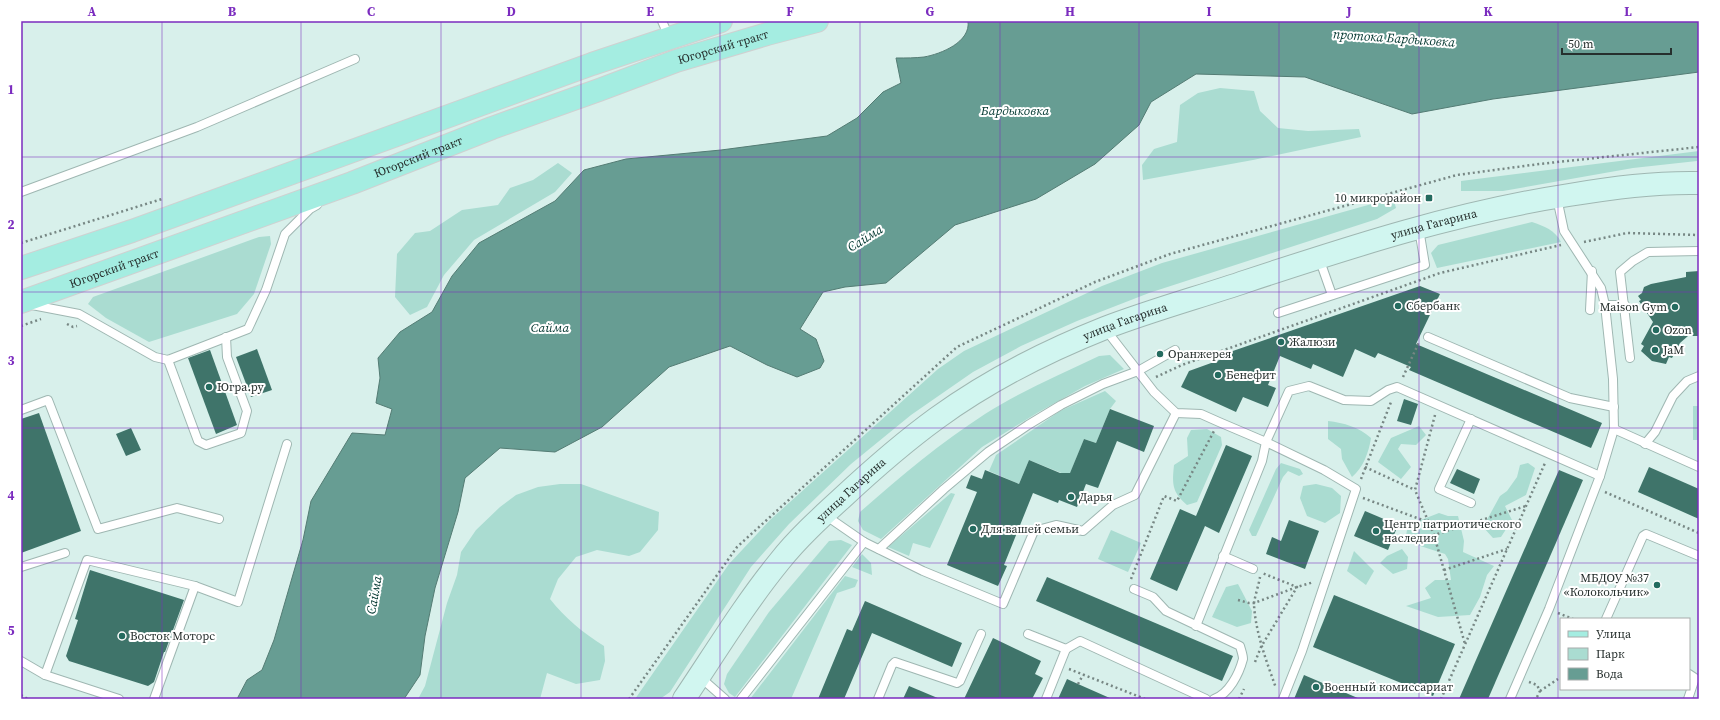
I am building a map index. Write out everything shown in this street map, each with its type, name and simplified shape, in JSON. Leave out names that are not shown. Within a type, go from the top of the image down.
[{"type":"main road","name":"Югорский тракт","points":[[21,268],[139,229],[666,29],[721,21]]},
{"type":"main road","name":"Югорский тракт","points":[[21,302],[352,183],[492,128],[676,61],[817,21]]},
{"type":"main road","name":"улица Гагарина","points":[[684,699],[742,612],[780,560],[824,515],[899,448],[937,418],[983,388],[1042,357],[1105,328],[1319,257],[1418,228],[1508,205],[1556,197],[1614,188],[1671,183],[1699,183]]},
{"type":"lane","points":[[21,192],[197,127],[355,59]]},
{"type":"lane","points":[[21,302],[79,314],[155,357],[168,360],[248,329],[266,290],[285,234],[310,209],[352,183]]},
{"type":"lane","points":[[1510,699],[1549,609],[1600,476],[1614,429],[1613,379],[1602,288],[1564,231],[1556,197]]},
{"type":"lane","points":[[1278,313],[1425,265],[1418,228]]},
{"type":"lane","points":[[1630,358],[1620,272],[1633,260],[1648,252],[1699,251]]},
{"type":"lane","points":[[1319,257],[1332,295]]},
{"type":"lane","points":[[1590,310],[1592,271]]},
{"type":"lane","points":[[1605,305],[1625,305]]},
{"type":"lane","points":[[1105,328],[1146,381],[1176,413],[1201,414],[1266,442],[1324,470],[1355,492],[1302,651],[1282,699]]},
{"type":"lane","points":[[1428,337],[1570,398],[1614,407]]},
{"type":"lane","points":[[168,360],[198,440],[206,446],[241,433],[247,410],[227,356],[226,338]]},
{"type":"lane","points":[[879,549],[944,489],[988,452],[1061,405],[1103,384],[1138,371],[1175,350]]},
{"type":"lane","points":[[1645,444],[1655,432],[1673,396],[1687,381],[1699,376]]},
{"type":"lane","points":[[1196,626],[1262,461],[1266,442],[1289,391],[1309,386],[1344,400],[1371,401],[1388,390],[1397,388],[1600,476]]},
{"type":"lane","points":[[21,410],[48,400],[98,529],[178,508],[219,519]]},
{"type":"lane","points":[[824,515],[864,542],[923,571],[1003,604],[1034,531],[1056,525],[1082,531],[1113,505],[1135,495],[1176,413]]},
{"type":"lane","points":[[1471,419],[1439,489],[1471,503]]},
{"type":"lane","points":[[1614,429],[1699,467]]},
{"type":"lane","points":[[45,675],[87,560],[195,586],[238,602],[287,444]]},
{"type":"lane","points":[[1606,618],[1643,536],[1646,534],[1699,556]]},
{"type":"lane","points":[[741,699],[864,542]]},
{"type":"lane","points":[[21,566],[65,553]]},
{"type":"lane","points":[[1223,556],[1252,569]]},
{"type":"lane","points":[[154,699],[195,586]]},
{"type":"lane","points":[[1134,588],[1153,597],[1166,611],[1240,646],[1243,657],[1231,686],[1222,696],[1214,699]]},
{"type":"lane","points":[[878,699],[892,665],[895,662],[957,683],[960,681],[981,634]]},
{"type":"lane","points":[[1028,634],[1066,650]]},
{"type":"lane","points":[[1046,699],[1066,650],[1080,641],[1206,699]]},
{"type":"lane","points":[[21,661],[45,675],[119,699]]},
{"type":"lane","points":[[1688,699],[1695,678],[1690,675]]},
{"type":"lane","points":[[700,676],[725,699]]},
{"type":"path","points":[[1146,381],[1182,365],[1440,273],[1573,243],[1627,233],[1699,235]]},
{"type":"path","points":[[1428,337],[1420,342],[1397,388],[1355,492],[1428,522]]},
{"type":"path","points":[[1134,588],[1128,585],[1164,496],[1177,501],[1219,422]]},
{"type":"path","points":[[1441,699],[1549,454]]},
{"type":"path","points":[[1365,467],[1415,490]]},
{"type":"path","points":[[1595,488],[1699,533]]},
{"type":"path","points":[[1434,535],[1465,645]]},
{"type":"path","points":[[1444,570],[1507,549]]},
{"type":"path","points":[[1252,569],[1296,587]]},
{"type":"path","points":[[1261,573],[1254,603],[1261,647],[1277,692]]},
{"type":"path","points":[[1238,600],[1249,604],[1254,603],[1296,587],[1326,579]]},
{"type":"path","points":[[1253,667],[1261,647],[1296,587]]},
{"type":"path","points":[[1564,615],[1571,618]]},
{"type":"path","points":[[1059,665],[1145,699]]},
{"type":"path","points":[[1078,684],[1083,675]]},
{"type":"path","points":[[1537,698],[1540,691],[1558,679]]},
{"type":"path","points":[[1516,684],[1526,681],[1532,682],[1537,685],[1540,691]]},
{"type":"path","points":[[1239,699],[1245,686]]},
{"type":"path","points":[[21,695],[28,699]]},
{"type":"green space","points":[[1220,88],[1254,91],[1260,111],[1278,128],[1308,131],[1359,129],[1361,137],[1253,160],[1143,180],[1142,165],[1154,149],[1177,142],[1180,105],[1198,93]]},
{"type":"green space","points":[[1699,151],[1697,161],[1633,168],[1503,191],[1461,191],[1461,181]]},
{"type":"green space","points":[[558,163],[572,173],[555,192],[474,240],[444,275],[427,307],[410,315],[395,297],[397,254],[415,233],[430,231],[462,210],[498,205],[510,188],[533,180]]},
{"type":"green space","points":[[1393,198],[1396,208],[1377,219],[1149,293],[1077,321],[1021,346],[973,372],[911,415],[851,464],[789,524],[751,567],[670,692],[660,699],[635,699],[729,564],[770,520],[938,369],[964,351],[1102,286],[1162,263]]},
{"type":"green space","points":[[1532,222],[1552,231],[1561,242],[1437,268],[1431,253],[1438,245]]},
{"type":"green space","points":[[270,236],[271,244],[254,294],[237,314],[149,342],[106,318],[88,304],[93,297],[259,237]]},
{"type":"green space","points":[[1110,355],[1124,369],[1085,386],[1037,413],[982,447],[881,539],[863,530],[858,521],[860,512],[921,461],[968,425],[1041,383],[1099,356]]},
{"type":"green space","points":[[1105,391],[1116,401],[1110,409],[1096,443],[1084,439],[1069,476],[1029,460],[1019,484],[989,471],[996,455],[1060,411]]},
{"type":"green space","points":[[1693,406],[1699,406],[1699,440],[1693,440]]},
{"type":"green space","points":[[1328,421],[1351,426],[1371,438],[1365,459],[1352,477],[1342,459],[1341,449],[1328,439]]},
{"type":"green space","points":[[1419,426],[1426,435],[1416,445],[1401,444],[1398,449],[1411,467],[1401,479],[1378,462],[1391,438]]},
{"type":"green space","points":[[1207,429],[1221,437],[1222,445],[1197,502],[1187,505],[1178,496],[1174,487],[1174,465],[1188,456],[1187,438],[1191,430]]},
{"type":"green space","points":[[1281,463],[1300,469],[1303,474],[1299,476],[1288,471],[1283,477],[1256,536],[1252,536],[1249,530],[1276,469]]},
{"type":"green space","points":[[1528,463],[1535,468],[1526,495],[1505,506],[1512,520],[1501,537],[1493,538],[1483,527],[1500,496],[1507,491],[1517,477],[1520,465]]},
{"type":"green space","points":[[560,484],[581,484],[659,512],[658,530],[640,552],[629,556],[597,550],[576,557],[558,579],[550,599],[575,625],[604,646],[605,661],[600,680],[576,684],[547,673],[540,699],[418,699],[425,686],[447,603],[457,575],[461,552],[476,530],[500,507],[516,495],[538,487]]},
{"type":"green space","points":[[1316,484],[1332,488],[1341,496],[1340,513],[1325,523],[1307,516],[1300,498],[1303,486]]},
{"type":"green space","points":[[951,493],[955,494],[930,548],[913,543],[909,556],[888,547]]},
{"type":"green space","points":[[1439,513],[1448,516],[1458,516],[1464,541],[1463,552],[1494,566],[1487,575],[1480,597],[1470,615],[1438,617],[1406,606],[1431,598],[1425,588],[1435,580],[1451,580],[1448,559],[1445,554],[1405,541],[1408,525]]},
{"type":"green space","points":[[1111,530],[1141,543],[1128,572],[1098,559]]},
{"type":"green space","points":[[841,540],[852,545],[735,697],[729,693],[724,684],[727,674],[769,612],[829,541]]},
{"type":"green space","points":[[1402,549],[1408,557],[1407,569],[1393,574],[1380,563],[1387,556]]},
{"type":"green space","points":[[1354,551],[1374,571],[1366,585],[1347,571]]},
{"type":"green space","points":[[862,554],[871,563],[872,575],[852,567]]},
{"type":"green space","points":[[845,576],[858,580],[855,587],[837,593],[791,699],[750,699]]},
{"type":"green space","points":[[1238,584],[1252,611],[1251,623],[1237,627],[1212,617],[1226,587]]},
{"type":"water","name":"Сайма","points":[[968,21],[1699,21],[1699,72],[1493,99],[1412,114],[1305,77],[1196,74],[1151,102],[1139,125],[1095,164],[1036,199],[955,225],[886,283],[845,287],[823,292],[800,329],[816,339],[824,361],[820,368],[797,377],[767,365],[730,346],[669,367],[602,427],[555,452],[500,448],[465,478],[458,512],[435,588],[425,636],[420,675],[404,699],[237,699],[247,680],[262,670],[274,640],[303,540],[311,501],[352,433],[385,435],[392,409],[376,403],[380,378],[378,358],[400,332],[432,312],[452,276],[479,243],[555,201],[584,170],[626,159],[721,150],[827,136],[857,118],[883,92],[901,83],[896,58],[924,57],[954,46],[965,35],[968,28]]},
{"type":"building","points":[[1699,271],[1699,336],[1688,336],[1680,343],[1672,358],[1669,357],[1666,364],[1652,361],[1641,351],[1644,346],[1641,344],[1653,322],[1639,301],[1641,300],[1638,296],[1642,293],[1644,287],[1651,284],[1686,277],[1686,272]]},
{"type":"building","points":[[1420,286],[1440,294],[1416,344],[1602,423],[1591,448],[1409,370],[1411,367],[1378,353],[1375,358],[1355,349],[1343,377],[1313,364],[1311,369],[1280,356],[1268,385],[1276,388],[1268,407],[1243,397],[1236,412],[1181,387],[1189,371],[1225,358],[1227,353]]},
{"type":"building","points":[[257,349],[272,390],[251,397],[236,357]]},
{"type":"building","points":[[210,350],[237,425],[216,434],[188,358]]},
{"type":"building","points":[[1404,399],[1418,404],[1411,425],[1397,421]]},
{"type":"building","points":[[1110,409],[1154,426],[1144,452],[1117,441],[1098,488],[1086,484],[1077,507],[1059,500],[1058,503],[1033,493],[1004,565],[1007,566],[998,586],[947,565],[977,492],[966,488],[971,475],[982,479],[985,470],[1019,484],[1029,460],[1060,473],[1070,473],[1084,439],[1096,443]]},
{"type":"building","points":[[39,413],[81,531],[21,553],[21,419]]},
{"type":"building","points":[[131,428],[141,450],[126,456],[116,434]]},
{"type":"building","points":[[1226,445],[1252,456],[1219,533],[1205,526],[1177,591],[1150,579],[1180,509],[1196,516]]},
{"type":"building","points":[[1649,467],[1699,489],[1699,519],[1638,492]]},
{"type":"building","points":[[1457,469],[1480,479],[1474,494],[1450,483]]},
{"type":"building","points":[[1559,470],[1583,480],[1488,699],[1459,699]]},
{"type":"building","name":"Центр патриотического наследия","points":[[1365,511],[1398,525],[1388,550],[1354,536]]},
{"type":"building","points":[[1289,520],[1319,531],[1305,569],[1266,554],[1272,537],[1281,541]]},
{"type":"building","name":"Восток Моторс","points":[[90,570],[184,600],[154,682],[148,686],[69,661],[66,656],[78,620],[75,619]]},
{"type":"building","points":[[1047,577],[1233,656],[1222,681],[1036,601]]},
{"type":"building","points":[[1334,595],[1455,644],[1433,696],[1313,647]]},
{"type":"building","points":[[865,601],[962,643],[952,667],[872,633],[844,699],[818,699],[847,629],[852,631]]},
{"type":"building","points":[[993,638],[1041,661],[1035,674],[1043,678],[1032,699],[964,699]]},
{"type":"building","name":"Военный комиссариат","points":[[1304,675],[1360,699],[1294,699]]},
{"type":"building","points":[[1067,679],[1078,684],[1112,699],[1058,699]]},
{"type":"building","points":[[909,686],[940,699],[903,699]]},
{"type":"place","name":"10 микрорайон","points":[[1429,198]]},
{"type":"place","name":"Сбербанк","points":[[1398,306]]},
{"type":"place","name":"Maison Gym","points":[[1675,307]]},
{"type":"place","name":"Ozon","points":[[1656,330]]},
{"type":"place","name":"Жалюзи","points":[[1281,342]]},
{"type":"place","name":"JaM","points":[[1655,350]]},
{"type":"place","name":"Оранжерея","points":[[1160,354]]},
{"type":"place","name":"Бенефит","points":[[1218,375]]},
{"type":"place","name":"Югра.ру","points":[[209,387]]},
{"type":"place","name":"Дарья","points":[[1071,497]]},
{"type":"place","name":"Для вашей семьи","points":[[973,529]]},
{"type":"place","name":"Центр патриотического наследия","points":[[1376,531]]},
{"type":"place","name":"МБДОУ №37 «Колокольчик»","points":[[1657,585]]},
{"type":"place","name":"Восток Моторс","points":[[122,636]]},
{"type":"place","name":"Военный комиссариат","points":[[1316,687]]},
{"type":"water label","name":"протока Бардыковка","points":[[1394,38]]},
{"type":"water label","name":"Бардыковка","points":[[1015,110]]}]
